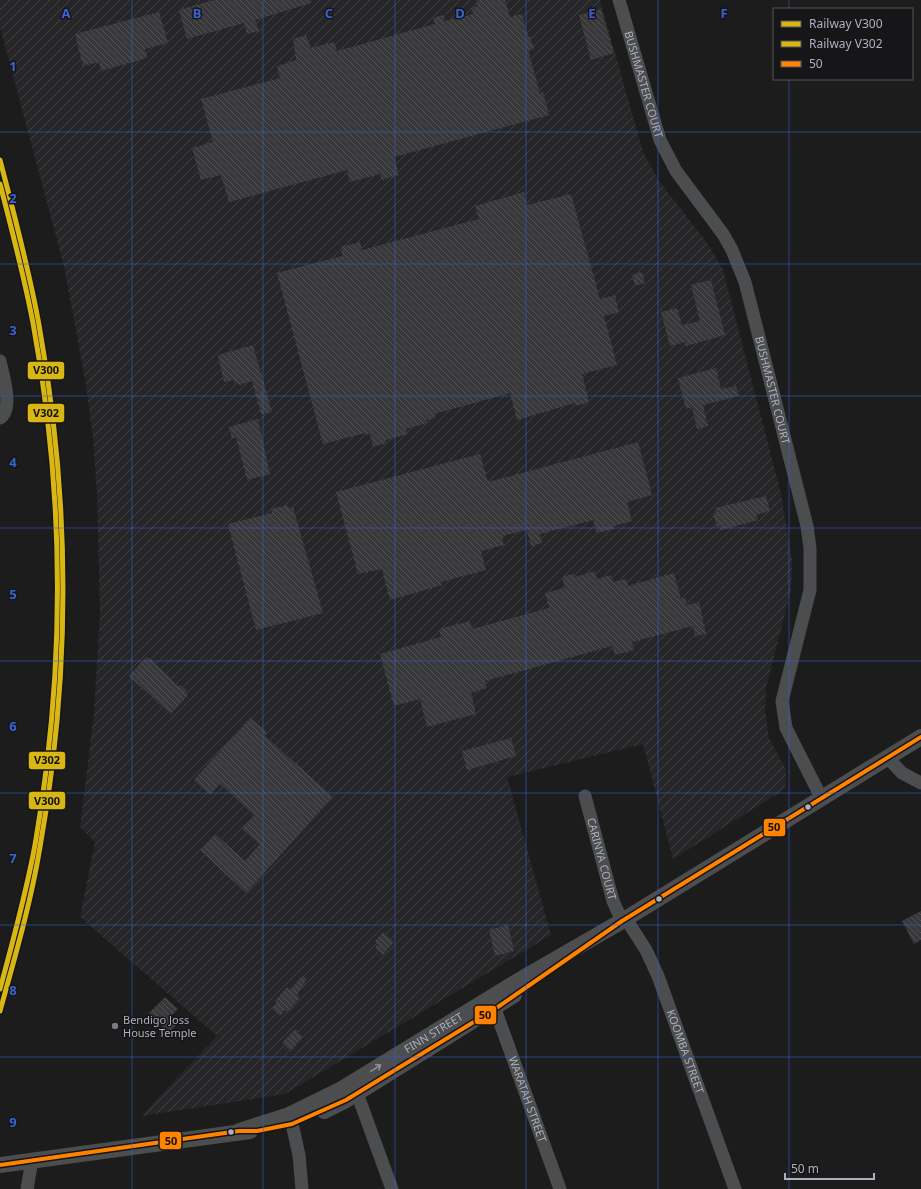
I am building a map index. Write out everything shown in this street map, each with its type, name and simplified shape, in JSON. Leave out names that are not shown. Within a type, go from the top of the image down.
[{"type":"street","name":"BUSHMASTER COURT","points":[[618,0],[660,140],[676,171],[723,234],[743,276],[802,502],[810,548],[810,590],[782,701],[783,715],[792,741],[821,797]]},
{"type":"street","points":[[0,361],[7,400],[2,416]]},
{"type":"street","name":"FINN STREET","points":[[0,1165],[239,1131],[290,1120],[330,1096],[355,1088],[492,1004],[821,797],[921,737]]},
{"type":"street","points":[[887,757],[902,773],[921,783]]},
{"type":"street","name":"CARINYA COURT","points":[[585,796],[613,902],[624,920]]},
{"type":"street","name":"KOOMBA STREET","points":[[624,920],[646,950],[658,976],[735,1189]]},
{"type":"street","name":"WARATAH STREET","points":[[492,1004],[560,1189]]},
{"type":"street","points":[[355,1088],[392,1189]]},
{"type":"street","points":[[290,1120],[299,1150],[302,1189]]},
{"type":"street","points":[[27,1189],[32,1160]]},
{"type":"shaded area","points":[[0,0],[600,0],[643,152],[659,181],[708,244],[723,270],[781,494],[792,560],[791,590],[766,688],[765,710],[769,738],[786,770],[785,789],[673,859],[643,744],[507,777],[551,935],[285,1094],[141,1116],[217,1036],[80,917],[95,842],[80,827],[94,714],[100,612],[97,494],[93,438],[86,385],[64,266],[0,27]]},
{"type":"building","points":[[214,0],[311,0],[311,3],[255,20],[259,31],[247,34],[244,23],[187,39],[179,10]]},
{"type":"building","points":[[476,0],[505,0],[510,17],[522,14],[528,37],[530,36],[534,49],[528,50],[540,93],[543,92],[549,115],[394,157],[399,175],[382,180],[380,174],[350,182],[347,170],[229,202],[221,175],[201,180],[192,148],[213,142],[201,99],[280,78],[277,66],[296,60],[293,39],[306,35],[311,48],[334,42],[337,51],[435,24],[433,18],[443,15],[445,21],[473,14],[472,8],[478,6]]},
{"type":"building","points":[[601,9],[614,53],[591,60],[579,15]]},
{"type":"building","points":[[159,12],[168,43],[145,49],[147,58],[101,71],[99,62],[83,66],[75,34]]},
{"type":"building","points":[[524,192],[527,205],[571,194],[600,299],[615,295],[619,312],[604,316],[617,365],[582,374],[589,402],[576,406],[575,403],[517,420],[510,393],[434,414],[435,418],[426,420],[427,423],[406,429],[408,434],[386,440],[386,443],[373,447],[370,434],[365,435],[365,433],[323,444],[277,273],[342,256],[341,247],[360,242],[362,250],[479,219],[475,206]]},
{"type":"building","points":[[642,272],[645,283],[635,286],[632,275]]},
{"type":"building","points":[[711,280],[725,335],[686,346],[685,342],[670,346],[661,312],[677,308],[682,325],[700,321],[691,285]]},
{"type":"building","points":[[253,345],[272,412],[261,414],[252,381],[239,385],[238,382],[234,383],[234,380],[224,382],[218,355]]},
{"type":"building","points":[[716,368],[721,389],[736,386],[739,396],[703,405],[708,426],[697,429],[692,407],[686,409],[678,378]]},
{"type":"building","points":[[258,419],[270,474],[247,480],[236,437],[232,439],[229,427]]},
{"type":"building","points":[[638,442],[652,495],[627,502],[632,521],[614,526],[614,529],[597,533],[593,520],[540,534],[542,543],[531,546],[527,530],[502,536],[504,545],[481,551],[486,570],[441,582],[442,585],[390,600],[382,569],[358,574],[336,492],[480,454],[488,482]]},
{"type":"building","points":[[766,496],[770,511],[756,515],[758,520],[721,530],[720,526],[717,527],[713,513],[716,513],[715,508]]},
{"type":"building","points":[[288,505],[289,508],[293,507],[323,613],[256,630],[228,524],[272,513],[271,509]]},
{"type":"building","points":[[595,571],[597,579],[611,575],[613,582],[626,579],[628,586],[674,573],[681,599],[685,598],[687,605],[699,602],[706,634],[695,636],[693,626],[632,642],[634,650],[615,655],[612,646],[485,681],[487,688],[471,693],[476,714],[427,727],[420,699],[394,706],[380,654],[441,637],[439,629],[470,621],[472,629],[549,608],[545,593],[565,588],[562,577],[574,574],[575,577]]},
{"type":"building","points":[[146,657],[148,659],[150,658],[178,686],[180,685],[187,691],[185,693],[188,695],[171,714],[129,676]]},
{"type":"building","points":[[250,718],[267,732],[264,735],[333,797],[246,893],[200,850],[215,834],[245,861],[260,844],[242,829],[254,815],[220,784],[210,795],[194,780]]},
{"type":"building","points":[[511,738],[516,756],[467,770],[462,751]]},
{"type":"building","points":[[921,911],[921,940],[914,944],[902,921]]},
{"type":"building","points":[[508,925],[514,951],[495,956],[489,930]]},
{"type":"building","points":[[383,932],[394,942],[383,955],[375,948],[378,944],[375,941]]},
{"type":"building","points":[[302,976],[307,979],[297,995],[300,998],[287,1012],[285,1010],[280,1016],[272,1008],[277,1003],[275,1001],[287,987],[290,990]]},
{"type":"building","name":"Bendigo Joss House Temple","points":[[165,997],[178,1009],[170,1017],[177,1024],[169,1033],[149,1013]]},
{"type":"building","points":[[295,1029],[303,1037],[291,1051],[282,1043]]},
{"type":"rail line","name":"V300","points":[[0,160],[31,283],[49,390],[57,455],[63,586],[57,717],[50,782],[32,888],[0,1011]]},
{"type":"rail line","name":"V302","points":[[0,184],[18,253],[33,323],[44,388],[56,519],[57,584],[56,650],[52,715],[45,780],[28,881],[0,989]]},
{"type":"transit line","name":"50","points":[[0,1165],[239,1131],[257,1131],[292,1124],[346,1100],[495,1009],[622,921],[921,737]]},
{"type":"place","name":"Bendigo Joss House Temple","points":[[115,1026]]}]
